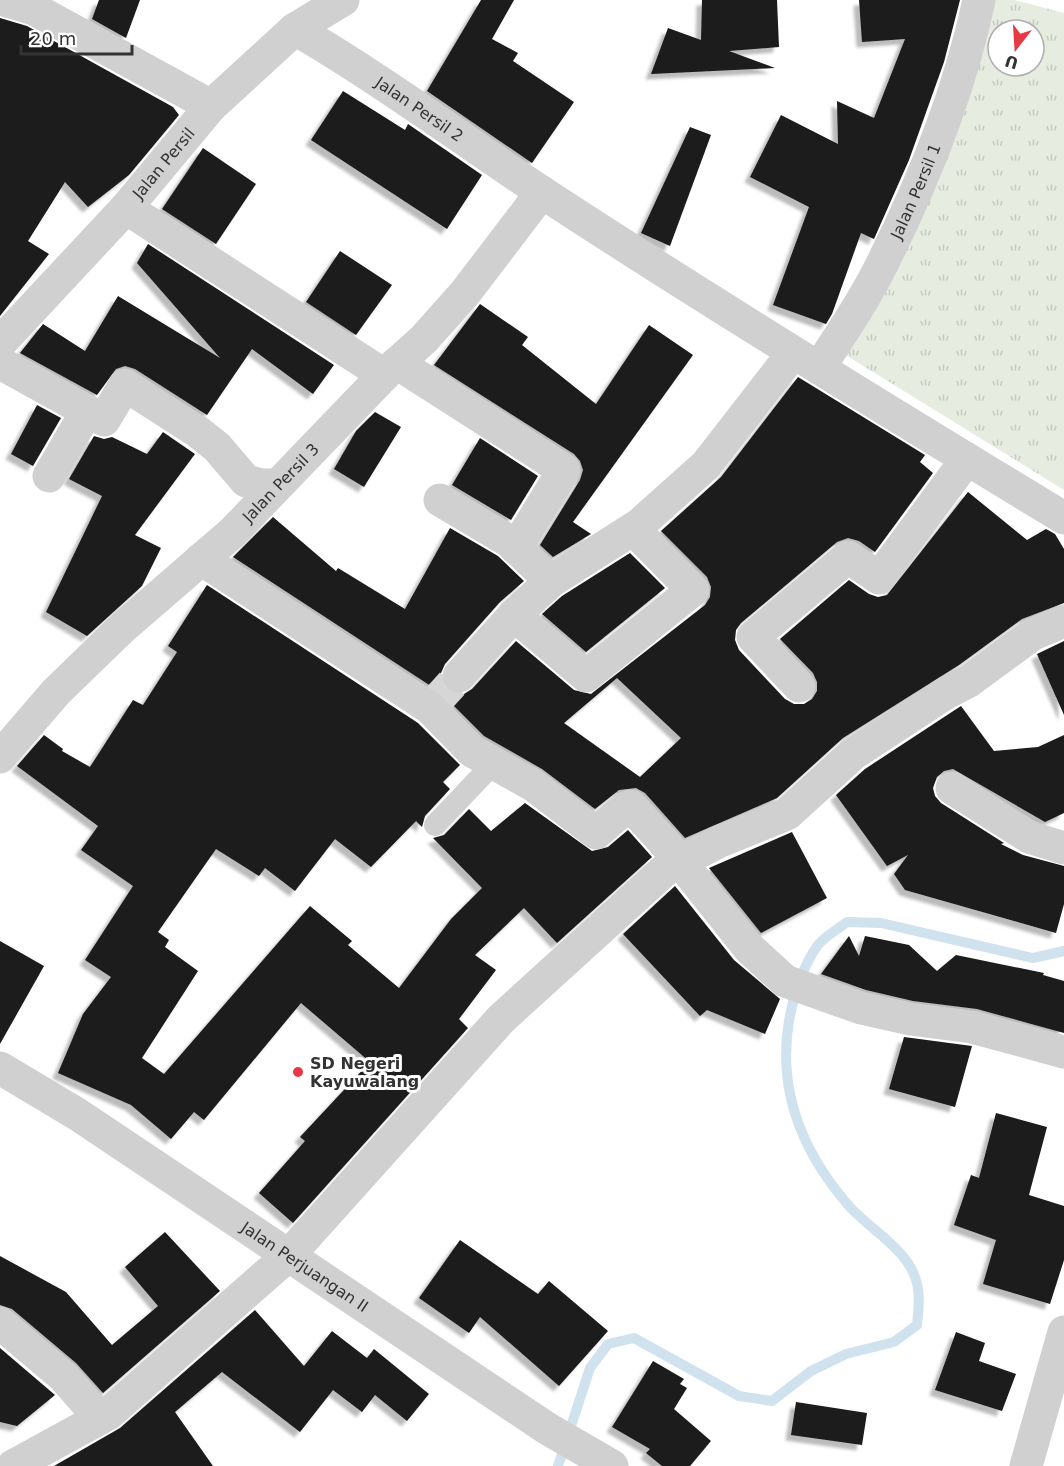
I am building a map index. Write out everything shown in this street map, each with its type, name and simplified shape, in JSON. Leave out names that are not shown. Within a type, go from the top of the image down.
[{"type":"street","points":[[4,0],[34,9],[211,106]]},
{"type":"street","name":"Jalan Persil","points":[[0,344],[126,208],[211,106],[295,29],[343,0]]},
{"type":"street","name":"Jalan Persil 1","points":[[459,676],[514,615],[551,581],[633,529],[706,465],[806,361],[883,264],[925,170],[970,42],[979,0]]},
{"type":"street","name":"Jalan Persil 2","points":[[295,29],[348,60],[542,192],[806,361],[1064,518]]},
{"type":"street","name":"Jalan Persil 3","points":[[0,756],[56,692],[233,532],[391,369],[424,339],[465,293],[542,192]]},
{"type":"street","points":[[126,208],[391,369],[564,470],[516,548]]},
{"type":"street","points":[[0,363],[104,420],[125,385],[198,432],[223,454],[246,481],[262,485],[277,485]]},
{"type":"street","points":[[49,476],[87,411]]},
{"type":"street","points":[[799,686],[753,637],[848,557],[879,578],[967,459]]},
{"type":"street","points":[[440,500],[509,541],[551,581]]},
{"type":"street","points":[[514,615],[586,676],[693,590],[633,529]]},
{"type":"street","points":[[201,559],[430,708],[472,751],[533,785],[596,833],[625,808],[631,806],[671,850],[678,863],[749,948],[797,986],[861,1008],[910,1019],[972,1027],[1064,1052]]},
{"type":"street","points":[[13,1466],[53,1447],[77,1429],[100,1418],[135,1391],[290,1254],[501,1019],[666,869],[717,842],[787,814],[853,754],[946,693],[969,681],[1033,634],[1064,621]]},
{"type":"street","points":[[952,788],[1029,837],[1064,849]]},
{"type":"street","name":"Jalan Perjuangan II","points":[[0,1068],[77,1114],[290,1254],[548,1429],[612,1466]]},
{"type":"street","points":[[0,1323],[64,1377],[100,1418]]},
{"type":"street","points":[[1026,1466],[1064,1332]]},
{"type":"lane","points":[[435,825],[495,763]]},
{"type":"green space","points":[[994,0],[1014,0],[1064,13],[1064,490],[839,351],[986,18],[986,78],[1046,78],[1046,18],[986,18]]},
{"type":"building","points":[[99,0],[140,0],[126,38],[92,19]]},
{"type":"building","points":[[481,0],[514,0],[492,39],[518,53],[513,61],[574,102],[532,163],[427,91]]},
{"type":"building","points":[[702,0],[777,0],[779,47],[729,51],[775,68],[651,74],[668,28],[701,40]]},
{"type":"building","points":[[859,0],[960,0],[944,62],[909,160],[874,239],[861,233],[832,314],[826,324],[773,305],[809,207],[750,177],[781,115],[838,144],[837,101],[874,118],[905,39],[862,42]]},
{"type":"building","points":[[0,18],[27,26],[173,107],[179,115],[129,175],[88,207],[65,182],[28,241],[49,254],[0,316]]},
{"type":"building","points":[[343,91],[405,130],[408,124],[482,175],[447,229],[311,140]]},
{"type":"building","points":[[690,127],[711,135],[670,246],[641,233]]},
{"type":"building","points":[[203,148],[256,184],[216,244],[162,209]]},
{"type":"building","points":[[148,244],[334,365],[313,394],[252,349],[207,415],[135,369],[125,366],[116,369],[97,395],[20,353],[43,324],[85,351],[118,296],[220,358],[137,263]]},
{"type":"building","points":[[340,251],[392,285],[356,335],[306,302]]},
{"type":"building","points":[[480,304],[528,337],[522,345],[596,404],[649,325],[693,355],[573,522],[591,534],[553,557],[540,545],[580,480],[583,470],[580,461],[574,454],[434,365]]},
{"type":"building","points":[[798,377],[925,455],[920,462],[933,473],[875,552],[859,541],[848,538],[837,542],[741,623],[736,630],[735,640],[739,650],[785,699],[794,704],[804,704],[812,699],[817,691],[817,682],[813,673],[780,639],[849,580],[869,594],[878,597],[887,595],[968,492],[1027,540],[1046,529],[1055,534],[1064,549],[1064,603],[1022,619],[959,665],[843,738],[777,798],[685,838],[645,793],[636,788],[619,790],[595,809],[542,769],[484,736],[440,692],[233,557],[273,517],[336,571],[338,568],[405,609],[450,528],[498,556],[524,581],[500,602],[445,664],[441,673],[441,681],[446,689],[456,694],[464,694],[472,689],[516,641],[574,690],[591,694],[705,605],[710,597],[711,587],[707,577],[661,531],[721,477]],"holes":[[[617,678],[681,738],[640,777],[564,723]]]},
{"type":"building","points":[[37,405],[61,418],[33,466],[11,454]]},
{"type":"building","points":[[375,412],[401,427],[364,487],[334,469],[356,431]]},
{"type":"building","points":[[163,432],[195,454],[135,535],[161,548],[142,586],[87,636],[46,612],[102,496],[69,479],[94,436],[104,439],[112,437],[147,454]]},
{"type":"building","points":[[480,438],[538,476],[511,520],[452,485]]},
{"type":"building","points":[[630,553],[665,588],[586,652],[542,614],[562,596]]},
{"type":"building","points":[[207,585],[418,723],[460,765],[443,782],[450,789],[425,816],[422,827],[416,821],[371,867],[335,839],[295,891],[265,868],[259,876],[216,849],[158,932],[169,940],[165,947],[198,971],[142,1058],[164,1074],[310,906],[352,941],[348,945],[399,988],[451,919],[482,888],[433,838],[444,835],[469,809],[491,831],[525,803],[592,851],[608,847],[628,830],[652,857],[557,943],[524,908],[475,955],[496,970],[459,1019],[468,1028],[293,1223],[259,1193],[305,1141],[300,1137],[370,1062],[301,1003],[204,1120],[194,1112],[171,1139],[131,1105],[58,1073],[83,1014],[111,977],[85,960],[133,886],[81,850],[98,826],[17,766],[44,735],[63,749],[62,751],[90,767],[133,700],[143,705],[177,652],[168,646]]},
{"type":"building","points":[[1064,641],[1064,715],[1037,654]]},
{"type":"building","points":[[961,706],[994,751],[1038,747],[1064,735],[1064,813],[1045,822],[953,769],[944,771],[937,777],[933,788],[935,796],[941,803],[1004,843],[1001,844],[1023,855],[1064,866],[1064,904],[1056,933],[905,890],[894,874],[908,855],[887,866],[836,795],[865,769]]},
{"type":"building","points":[[792,832],[827,898],[761,933],[709,868]]},
{"type":"building","points":[[675,886],[734,960],[780,999],[765,1034],[707,1010],[700,1016],[623,934]]},
{"type":"building","points":[[849,936],[859,956],[865,936],[909,945],[937,971],[956,955],[1044,973],[1043,975],[1064,981],[1064,1033],[977,1009],[913,1001],[866,990],[821,974]]},
{"type":"building","points":[[0,941],[44,966],[0,1044]]},
{"type":"building","points":[[904,1037],[972,1046],[955,1107],[889,1089]]},
{"type":"building","points":[[996,1113],[1047,1127],[1029,1195],[1064,1206],[1064,1260],[1050,1304],[983,1284],[996,1240],[954,1225],[971,1175],[979,1178]]},
{"type":"building","points":[[165,1232],[220,1291],[103,1393],[76,1363],[12,1309],[0,1305],[0,1256],[66,1292],[112,1345],[158,1306],[125,1267]]},
{"type":"building","points":[[460,1240],[538,1294],[549,1281],[608,1331],[559,1386],[480,1317],[469,1333],[419,1298]]},
{"type":"building","points":[[255,1310],[304,1366],[332,1331],[367,1358],[374,1349],[429,1394],[407,1421],[375,1395],[362,1412],[333,1390],[300,1432],[222,1372],[175,1412],[213,1466],[54,1466],[120,1428]]},
{"type":"building","points":[[956,1332],[985,1343],[979,1361],[1016,1374],[1002,1411],[935,1390]]},
{"type":"building","points":[[0,1348],[55,1395],[17,1426],[0,1422]]},
{"type":"building","points":[[653,1361],[684,1379],[680,1384],[687,1388],[674,1409],[711,1441],[690,1466],[662,1466],[646,1453],[650,1449],[612,1427]]},
{"type":"building","points":[[796,1402],[867,1413],[862,1445],[791,1435]]},
{"type":"waterway","points":[[558,1466],[590,1368],[608,1344],[634,1338],[739,1396],[772,1401],[811,1371],[846,1354],[894,1342],[917,1325],[919,1302],[915,1276],[900,1253],[858,1215],[833,1186],[807,1143],[797,1120],[791,1097],[786,1047],[789,1021],[803,972],[821,942],[847,922],[881,923],[1033,958],[1064,951]]},
{"type":"tunnel","points":[[430,708],[459,676]]},
{"type":"place","name":"SD Negeri Kayuwalang","points":[[298,1072]]}]
